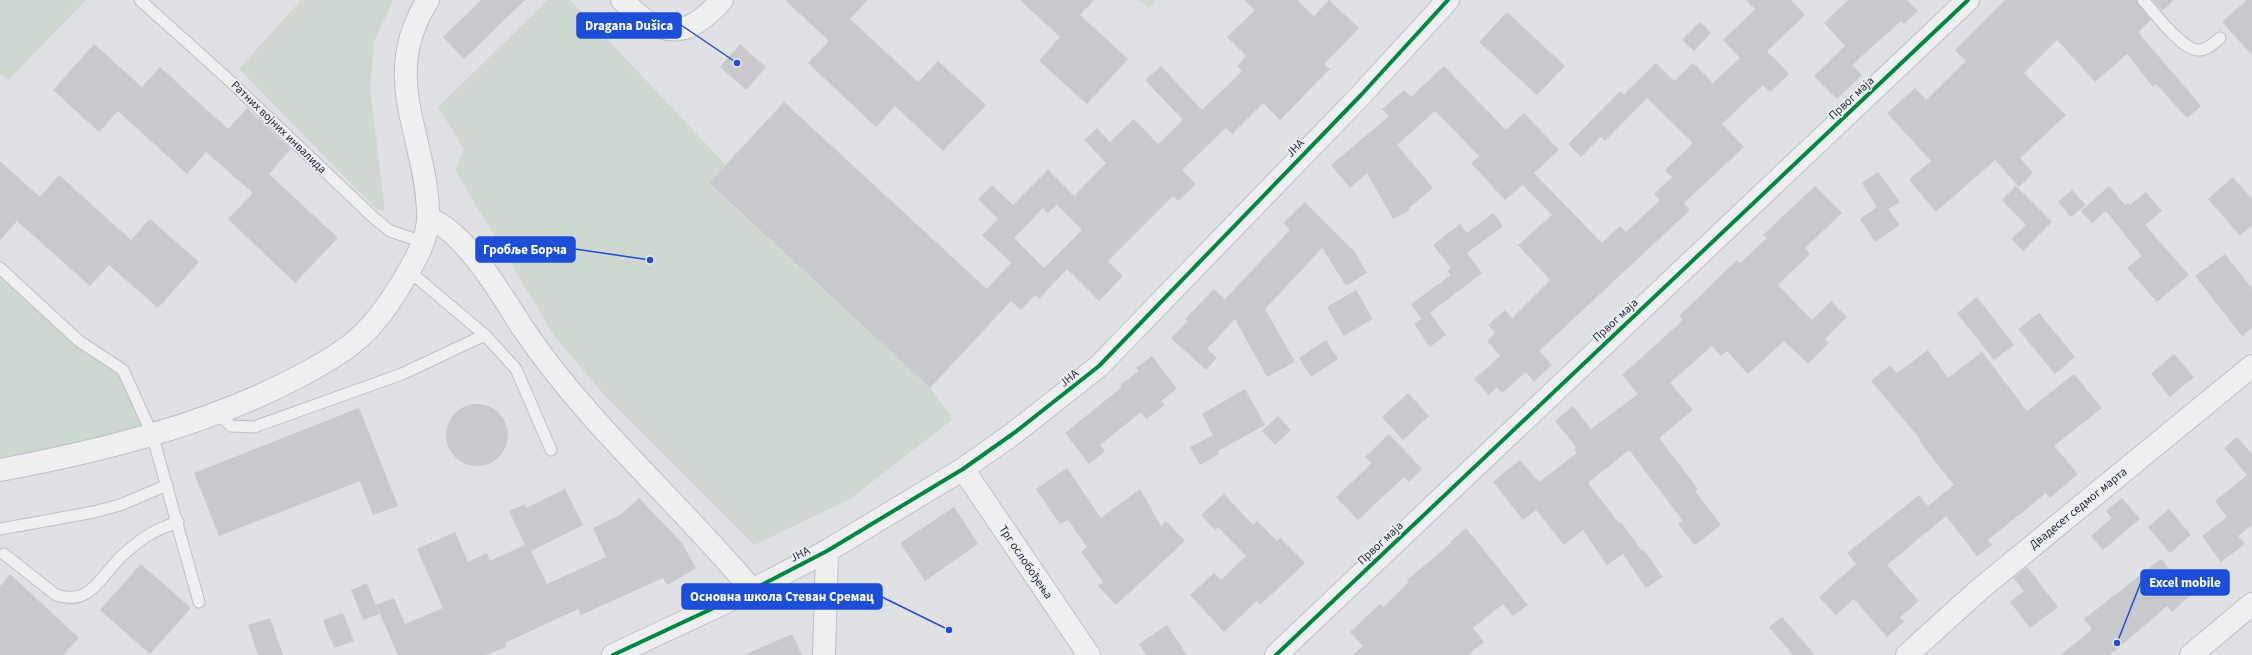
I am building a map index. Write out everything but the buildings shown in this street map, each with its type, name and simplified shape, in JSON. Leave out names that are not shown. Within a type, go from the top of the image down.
[{"type":"street","points":[[0,470],[61,459],[152,434],[217,412],[282,385],[316,367],[352,344],[387,308],[409,271],[423,242],[429,219],[427,196],[405,86],[407,54],[413,30],[428,0]]},
{"type":"street","points":[[622,0],[648,22],[668,29],[676,29],[694,25],[722,0]]},
{"type":"street","name":"ЈНА","points":[[614,655],[752,590],[828,551],[963,469],[1027,424],[1099,366],[1355,100],[1448,0]]},
{"type":"street","name":"Првог маја","points":[[1276,655],[1968,0]]},
{"type":"street","points":[[429,219],[444,225],[461,242],[495,286],[528,336],[590,412],[725,558],[752,590]]},
{"type":"street","name":"Двадесет седмог марта","points":[[1907,655],[1980,589],[2252,366]]},
{"type":"street","name":"Трг ослобођења","points":[[963,469],[1089,655]]},
{"type":"street","points":[[824,655],[828,551]]},
{"type":"street","points":[[2191,655],[2252,604]]},
{"type":"lane","name":"Ратних војних инвалида","points":[[140,0],[229,80],[374,218],[390,230],[423,242]]},
{"type":"lane","points":[[2143,0],[2174,35],[2190,49],[2203,49],[2220,38]]},
{"type":"lane","points":[[0,268],[79,341],[123,370],[152,434],[200,602]]},
{"type":"lane","points":[[409,271],[485,335],[516,369],[552,450]]},
{"type":"lane","points":[[217,412],[231,426],[254,427],[402,374],[485,335]]},
{"type":"lane","points":[[0,529],[94,512],[120,504],[167,485]]},
{"type":"lane","points":[[4,554],[56,595],[66,598],[76,598],[86,594],[94,588],[124,553],[154,530],[178,522]]},
{"type":"shaded area","points":[[0,0],[86,0],[8,80],[0,74]]},
{"type":"shaded area","points":[[301,0],[393,0],[374,42],[370,88],[385,211],[376,209],[239,69]]},
{"type":"shaded area","points":[[548,0],[570,0],[726,165],[709,184],[930,388],[953,419],[850,499],[754,545],[606,397],[555,337],[455,170],[464,149],[438,107]]},
{"type":"shaded area","points":[[1139,0],[1156,0],[1149,8]]},
{"type":"shaded area","points":[[0,268],[79,341],[123,370],[152,434],[0,470]]},
{"type":"cycle path","points":[[613,655],[752,590],[827,551],[963,469],[1014,433],[1099,366],[1361,95],[1448,0]]},
{"type":"cycle path","points":[[1276,655],[1968,0]]},
{"type":"place","name":"Dragana Dušica","points":[[737,63]]},
{"type":"place","name":"Гробље Борча","points":[[650,260]]},
{"type":"place","name":"Основна школа Стеван Сремац","points":[[949,630]]},
{"type":"place","name":"Excel mobile","points":[[2117,643]]}]
